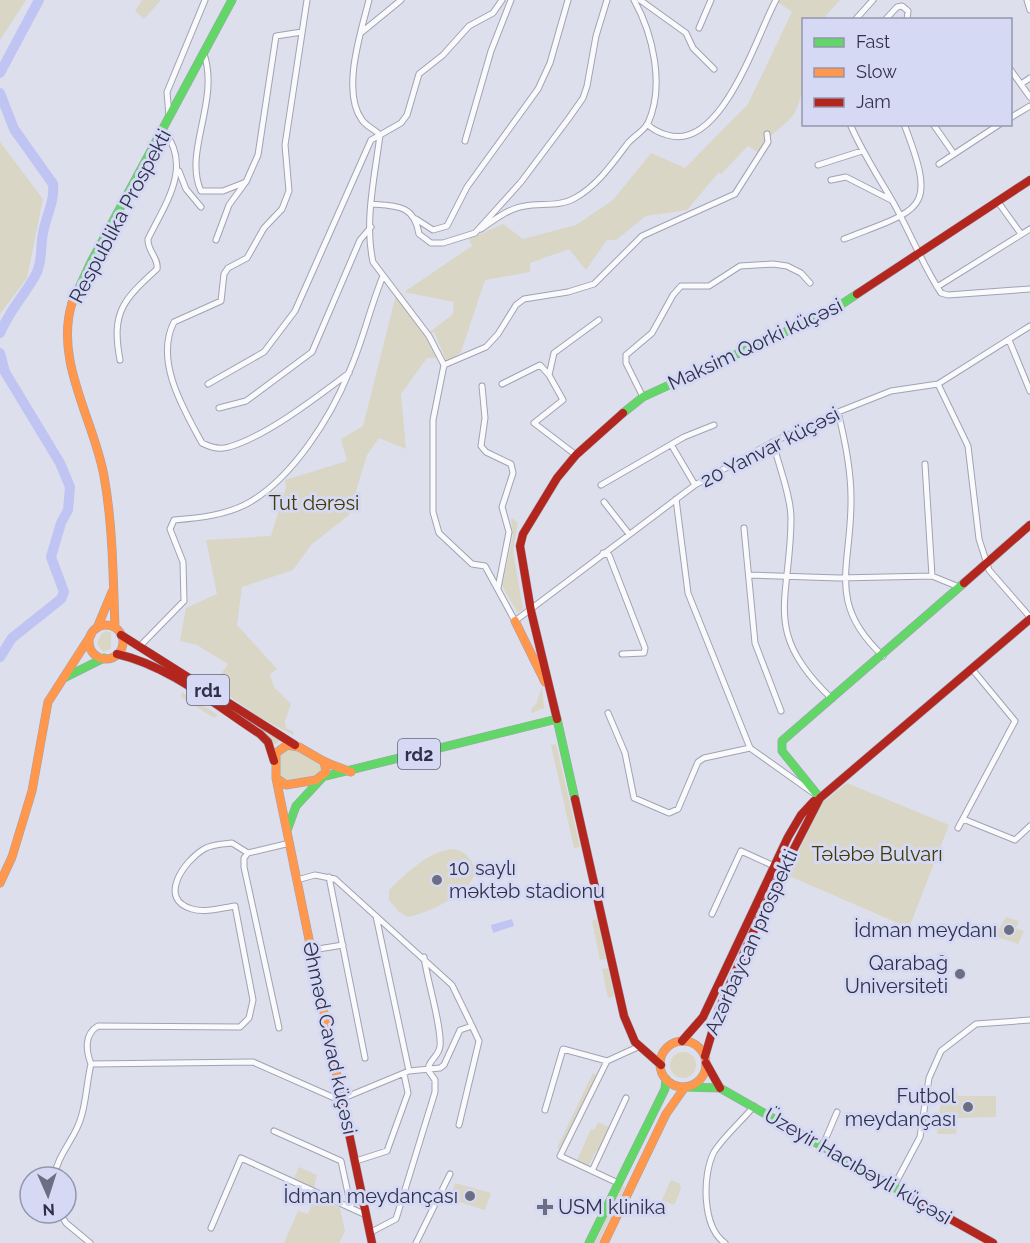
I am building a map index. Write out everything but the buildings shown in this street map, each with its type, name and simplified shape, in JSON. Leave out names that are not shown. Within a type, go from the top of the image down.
[{"type":"main road","name":"Respublika Prospekti","points":[[115,627],[114,586],[104,476],[97,441],[71,363],[68,322],[77,291],[91,262],[170,120],[232,0]]},
{"type":"main road","name":"Maksim Qorki küçəsi","points":[[531,611],[520,546],[523,534],[557,478],[576,455],[605,427],[643,397],[833,310],[1030,180]]},
{"type":"main road","points":[[820,798],[781,746],[782,741],[883,656],[1030,525]]},
{"type":"main road","points":[[0,883],[12,857],[33,791],[46,708],[104,616],[114,586]]},
{"type":"main road","points":[[531,611],[624,1016],[629,1033],[661,1065],[666,1079],[665,1089],[589,1243]]},
{"type":"main road","name":"Azərbaycan prospekti","points":[[682,1041],[696,1028],[703,1017],[760,893],[801,815],[1030,618]]},
{"type":"main road","points":[[515,621],[551,693]]},
{"type":"main road","points":[[63,679],[104,658],[117,654],[123,645],[122,635],[115,627],[106,625],[94,631]]},
{"type":"main road","points":[[94,631],[92,650],[104,658]]},
{"type":"main road","name":"rd1","points":[[122,635],[295,745]]},
{"type":"main road","name":"rd1","points":[[117,654],[129,655],[154,666],[260,734],[268,742],[274,761]]},
{"type":"main road","name":"rd2","points":[[351,772],[556,719]]},
{"type":"main road","points":[[295,745],[324,761],[351,772],[290,785],[276,778],[274,761],[281,747],[295,745]]},
{"type":"main road","points":[[287,833],[291,811],[326,772],[324,761]]},
{"type":"main road","name":"Əhməd Cavad küçəsi","points":[[276,778],[344,1098],[372,1243]]},
{"type":"main road","name":"Azərbaycan prospekti","points":[[706,1059],[715,1020],[769,897],[806,819],[820,798]]},
{"type":"main road","points":[[760,893],[769,897]]},
{"type":"main road","points":[[661,1065],[664,1051],[669,1046],[682,1041],[696,1045],[706,1059],[720,1088]]},
{"type":"main road","points":[[643,1049],[664,1051]]},
{"type":"main road","points":[[604,1243],[666,1114],[685,1087],[698,1081],[706,1070],[706,1059]]},
{"type":"main road","points":[[666,1079],[685,1087],[699,1085],[720,1088]]},
{"type":"main road","name":"Üzeyir Hacıbəyli küçəsi","points":[[720,1088],[993,1243]]},
{"type":"street","points":[[170,120],[167,92],[205,0]]},
{"type":"street","points":[[308,0],[285,145],[289,191],[282,208],[264,228],[247,258],[228,268],[224,274],[221,301],[174,322],[167,345],[172,381],[193,427],[202,444],[217,448],[229,448],[276,423],[349,373]]},
{"type":"street","points":[[369,0],[354,70],[354,99],[362,121],[380,135]]},
{"type":"street","points":[[361,33],[400,0]]},
{"type":"street","points":[[208,384],[264,352],[281,331],[295,311],[371,140],[401,123],[407,115],[419,74],[443,55],[469,26],[493,14],[502,0]]},
{"type":"street","points":[[465,141],[491,51],[511,0]]},
{"type":"street","points":[[372,204],[397,207],[410,212],[416,219],[433,230],[447,226],[467,187],[538,89],[550,63],[568,0]]},
{"type":"street","points":[[475,233],[521,182],[583,98],[607,0]]},
{"type":"street","points":[[416,219],[419,234],[431,243],[443,243],[475,233],[510,211],[523,206],[574,199],[605,173],[629,142],[647,124],[654,95],[654,50],[647,25],[634,0]]},
{"type":"street","points":[[640,0],[686,33],[693,48],[714,69]]},
{"type":"street","points":[[699,28],[711,0]]},
{"type":"street","points":[[647,124],[655,131],[676,137],[689,135],[701,128],[741,79],[776,0]]},
{"type":"street","points":[[857,18],[873,0]]},
{"type":"street","points":[[1027,0],[1030,10]]},
{"type":"street","points":[[887,18],[897,7],[902,6],[908,11],[907,18]]},
{"type":"street","points":[[216,240],[229,205],[246,182],[258,155],[276,36],[302,32]]},
{"type":"street","points":[[204,53],[210,76],[196,163],[199,186],[201,191],[214,193],[246,182]]},
{"type":"street","points":[[1012,70],[1030,97]]},
{"type":"street","points":[[1021,84],[1030,78]]},
{"type":"street","points":[[1012,117],[1030,106]]},
{"type":"street","points":[[851,126],[862,151],[901,217],[941,293],[948,295],[1030,289]]},
{"type":"street","points":[[844,239],[901,217],[915,208],[920,198],[922,177],[905,126]]},
{"type":"street","points":[[934,126],[954,154]]},
{"type":"street","points":[[939,164],[997,126]]},
{"type":"street","points":[[164,131],[174,146],[178,170],[186,189],[201,207]]},
{"type":"street","points":[[444,364],[475,352],[492,340],[516,304],[524,299],[568,292],[594,284],[642,236],[735,194],[768,142],[767,134]]},
{"type":"street","points":[[380,135],[372,204],[370,248],[373,262],[429,336],[444,364],[434,420],[433,512],[439,533],[472,564],[485,566],[515,621]]},
{"type":"street","points":[[818,165],[862,151]]},
{"type":"street","points":[[120,360],[116,338],[118,318],[138,284],[157,269],[157,263],[148,246],[148,239],[177,181],[178,170]]},
{"type":"street","points":[[831,180],[846,177],[892,201]]},
{"type":"street","points":[[998,202],[1021,234]]},
{"type":"street","points":[[219,408],[246,401],[312,352],[360,240],[371,227]]},
{"type":"street","points":[[938,287],[1030,229]]},
{"type":"street","points":[[643,397],[626,363],[626,355],[652,333],[673,295],[681,286],[709,286],[740,266],[773,264],[787,266],[801,273],[810,283]]},
{"type":"street","points":[[141,645],[184,601],[184,571],[170,530],[171,523],[174,520],[230,510],[249,503],[268,489],[319,430],[349,373],[384,276]]},
{"type":"street","points":[[549,375],[554,353],[599,320]]},
{"type":"street","name":"20 Yanvar küçəsi","points":[[515,621],[695,485],[773,442],[838,412],[891,391],[938,384],[1030,326]]},
{"type":"street","points":[[1009,340],[1030,391]]},
{"type":"street","points":[[502,384],[540,365],[549,375],[563,400],[534,423],[576,455]]},
{"type":"street","points":[[938,384],[968,446],[979,539],[989,570],[1030,618]]},
{"type":"street","points":[[482,386],[485,418],[481,446],[486,453],[510,464],[513,473],[502,507],[509,532],[498,588]]},
{"type":"street","points":[[838,412],[849,465],[852,496],[845,578],[849,609],[853,621],[883,656]]},
{"type":"street","points":[[601,485],[684,437],[714,425]]},
{"type":"street","points":[[773,442],[791,516],[782,606],[784,628],[794,652],[819,686],[832,699]]},
{"type":"street","points":[[672,446],[695,485]]},
{"type":"street","points":[[925,464],[932,576]]},
{"type":"street","points":[[676,499],[688,593],[750,748],[820,798]]},
{"type":"street","points":[[604,502],[629,534]]},
{"type":"street","points":[[744,528],[755,643],[781,711]]},
{"type":"street","points":[[603,554],[609,555],[645,648],[644,653],[622,654]]},
{"type":"street","points":[[749,575],[845,578],[932,576],[959,587]]},
{"type":"street","points":[[958,828],[1015,722],[972,669]]},
{"type":"street","points":[[608,713],[624,750],[634,798],[669,813],[678,809],[698,762],[704,758],[750,748]]},
{"type":"street","points":[[963,819],[1015,840],[1030,826]]},
{"type":"street","points":[[57,1165],[79,1121],[91,1065],[87,1052],[88,1036],[92,1029],[102,1024],[240,1027],[249,1018],[253,1000],[235,906],[194,910],[181,905],[175,896],[174,888],[177,877],[192,858],[204,848],[232,843],[248,852],[290,843]]},
{"type":"street","points":[[712,914],[741,851],[774,866]]},
{"type":"street","points":[[248,852],[244,858],[244,867],[279,1028]]},
{"type":"street","points":[[297,880],[315,875],[335,879],[424,957],[452,985],[479,1041],[459,1125]]},
{"type":"street","points":[[329,877],[365,1058]]},
{"type":"street","points":[[356,1161],[387,1151],[408,1093],[376,916]]},
{"type":"street","points":[[312,950],[343,945]]},
{"type":"street","points":[[372,1231],[396,1219],[435,1092],[435,1080],[428,1070],[428,1064],[437,1057],[440,1045],[424,957]]},
{"type":"street","points":[[894,1186],[920,1137],[929,1078],[941,1051],[976,1024],[1030,1020]]},
{"type":"street","points":[[91,1065],[253,1062],[339,1100],[406,1073],[444,1065],[460,1030],[472,1026]]},
{"type":"street","points":[[545,1110],[563,1049],[607,1061],[643,1049]]},
{"type":"street","points":[[607,1061],[560,1156],[618,1183]]},
{"type":"street","points":[[592,1171],[626,1098]]},
{"type":"street","name":"Üzeyir Hacıbəyli küçəsi","points":[[725,1243],[715,1237],[709,1222],[705,1195],[714,1153],[754,1106]]},
{"type":"street","points":[[823,1145],[837,1112]]},
{"type":"street","points":[[274,1131],[341,1161],[351,1207]]},
{"type":"street","points":[[211,1228],[241,1158],[366,1215]]},
{"type":"street","points":[[416,1243],[450,1174]]},
{"type":"street","points":[[68,1225],[90,1243]]},
{"type":"green space","points":[[0,0],[26,0],[0,40]]},
{"type":"green space","points":[[142,0],[161,0],[144,19],[135,11]]},
{"type":"green space","name":"Tut dərəsi","points":[[775,0],[840,0],[824,18],[802,18],[802,90],[799,101],[792,117],[768,139],[759,153],[748,146],[721,174],[719,172],[687,210],[646,216],[616,240],[607,240],[586,270],[569,249],[530,263],[530,272],[485,280],[461,352],[447,362],[434,332],[427,336],[439,358],[427,358],[401,394],[406,449],[379,438],[367,455],[349,515],[311,545],[293,570],[242,587],[237,625],[277,669],[270,674],[274,687],[291,704],[285,721],[286,728],[294,732],[293,735],[261,718],[213,685],[228,664],[197,645],[180,641],[186,608],[217,594],[206,540],[271,536],[286,487],[285,480],[347,461],[341,439],[363,426],[396,295],[426,335],[453,314],[454,302],[404,292],[472,246],[469,239],[503,224],[523,239],[576,225],[613,200],[651,153],[685,168],[748,104],[792,12]]},
{"type":"green space","points":[[0,142],[43,199],[27,278],[0,314]]},
{"type":"green space","points":[[511,518],[518,522],[513,551],[523,609],[518,613],[502,586],[513,536]]},
{"type":"green space","points":[[106,631],[111,633],[111,649],[103,652],[97,643],[102,633]]},
{"type":"green space","points":[[129,644],[282,740],[274,745],[266,735]]},
{"type":"green space","points":[[542,687],[544,708],[532,713],[531,709],[536,704]]},
{"type":"green space","points":[[182,692],[218,715],[214,718],[181,697]]},
{"type":"green space","points":[[556,744],[580,847],[574,848],[551,745]]},
{"type":"green space","points":[[296,748],[322,764],[324,769],[316,776],[288,782],[280,775],[278,757],[283,749]]},
{"type":"green space","name":"Tələbə Bulvarı","points":[[847,783],[949,825],[909,928],[787,875],[822,803]]},
{"type":"green space","name":"10 saylı məktəb stadionu","points":[[453,849],[459,850],[468,857],[475,871],[464,890],[441,905],[417,915],[408,917],[399,912],[389,900],[389,890],[427,858]]},
{"type":"green space","name":"İdman meydanı","points":[[1006,917],[1019,921],[1016,928],[1024,931],[1018,944],[995,936]]},
{"type":"green space","points":[[597,919],[606,959],[600,960],[592,921]]},
{"type":"green space","points":[[608,968],[614,996],[608,998],[602,969]]},
{"type":"green space","points":[[683,1052],[692,1056],[696,1065],[692,1074],[683,1078],[674,1074],[670,1065],[674,1056]]},
{"type":"green space","points":[[593,1073],[597,1075],[561,1150],[557,1148]]},
{"type":"green space","name":"Futbol meydançası","points":[[942,1089],[956,1089],[958,1096],[996,1096],[996,1117],[957,1118],[956,1134],[937,1134]]},
{"type":"green space","points":[[598,1122],[611,1128],[599,1152],[596,1151],[588,1167],[576,1162],[591,1129],[594,1130]]},
{"type":"green space","points":[[299,1167],[317,1175],[314,1188],[294,1179]]},
{"type":"green space","points":[[671,1180],[679,1183],[681,1189],[674,1205],[662,1200]]},
{"type":"green space","name":"İdman meydançası","points":[[455,1183],[491,1193],[485,1210],[450,1199]]},
{"type":"green space","points":[[622,1186],[625,1187],[598,1243],[595,1243]]},
{"type":"green space","points":[[314,1197],[340,1208],[345,1231],[339,1243],[284,1243],[298,1211],[308,1214]]},
{"type":"water","points":[[512,919],[514,926],[493,933],[491,925]]},
{"type":"waterway","points":[[0,73],[39,0]]},
{"type":"waterway","points":[[0,93],[14,129],[53,184],[52,202],[43,233],[37,272],[0,333]]},
{"type":"waterway","points":[[0,353],[5,372],[60,463],[70,487],[68,510],[61,523],[51,557],[64,592],[61,599],[12,638],[0,657]]},
{"type":"traffic: fast","points":[[72,303],[91,262],[232,0]]},
{"type":"traffic: fast","points":[[623,413],[643,397],[833,310],[857,294]]},
{"type":"traffic: fast","points":[[820,798],[782,751],[782,741],[964,583]]},
{"type":"traffic: fast","points":[[64,678],[104,658]]},
{"type":"traffic: fast","points":[[322,777],[557,719],[575,799]]},
{"type":"traffic: fast","points":[[288,828],[296,806],[322,778]]},
{"type":"traffic: fast","points":[[589,1243],[665,1089],[666,1079]]},
{"type":"traffic: fast","points":[[685,1087],[720,1088],[911,1197]]},
{"type":"traffic: slow","points":[[72,303],[68,325],[68,347],[78,390],[104,476],[111,533],[115,627]]},
{"type":"traffic: slow","points":[[97,628],[112,592]]},
{"type":"traffic: slow","points":[[515,621],[545,682]]},
{"type":"traffic: slow","points":[[106,625],[118,630],[123,642],[118,654],[106,659],[94,654],[89,642],[94,630],[106,625]]},
{"type":"traffic: slow","points":[[0,883],[12,857],[32,791],[48,702],[91,635]]},
{"type":"traffic: slow","points":[[324,761],[326,772],[316,780],[286,785],[276,778],[276,753],[287,745],[299,747],[323,761],[330,764],[351,772]]},
{"type":"traffic: slow","points":[[276,778],[338,1081]]},
{"type":"traffic: slow","points":[[683,1041],[699,1048],[706,1064],[699,1080],[683,1087],[667,1080],[660,1064],[667,1048],[683,1041]]},
{"type":"traffic: slow","points":[[604,1243],[666,1114],[685,1087]]},
{"type":"traffic: jam","points":[[857,294],[1030,180]]},
{"type":"traffic: jam","points":[[557,719],[531,611],[520,546],[523,534],[557,478],[576,455],[623,413]]},
{"type":"traffic: jam","points":[[964,583],[1030,525]]},
{"type":"traffic: jam","points":[[705,1056],[719,1009],[767,901],[820,798],[1030,619]]},
{"type":"traffic: jam","points":[[121,635],[295,745]]},
{"type":"traffic: jam","points":[[117,654],[155,667],[209,699],[260,734],[268,742],[274,761]]},
{"type":"traffic: jam","points":[[575,799],[624,1016],[635,1042],[661,1065]]},
{"type":"traffic: jam","points":[[682,1041],[703,1017],[788,837],[801,815],[814,801]]},
{"type":"traffic: jam","points":[[706,1063],[720,1088]]},
{"type":"traffic: jam","points":[[338,1081],[372,1243]]},
{"type":"traffic: jam","points":[[911,1197],[993,1243]]},
{"type":"place","name":"10 saylı məktəb stadionu","points":[[437,880]]},
{"type":"place","name":"İdman meydanı","points":[[1009,930]]},
{"type":"place","name":"Qarabağ Universiteti","points":[[960,974]]},
{"type":"place","name":"Futbol meydançası","points":[[968,1107]]},
{"type":"place","name":"İdman meydançası","points":[[470,1196]]},
{"type":"place","name":"USM klinika","points":[[545,1207]]}]
